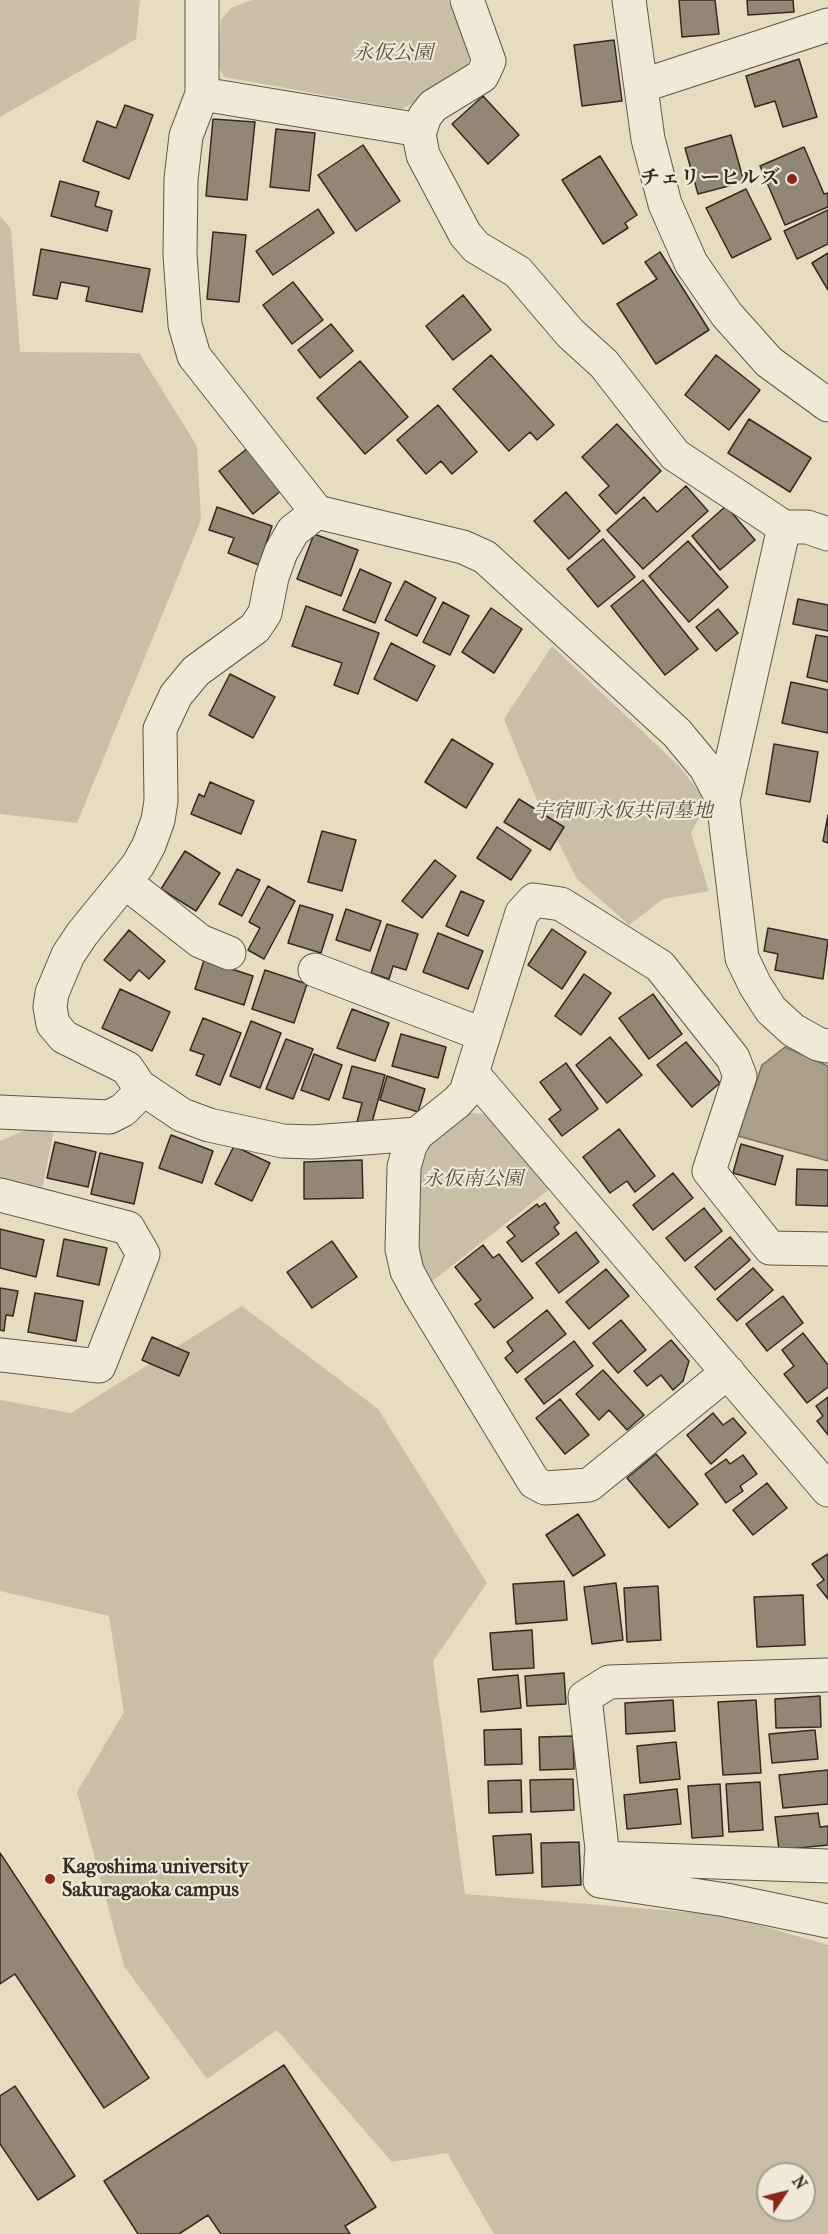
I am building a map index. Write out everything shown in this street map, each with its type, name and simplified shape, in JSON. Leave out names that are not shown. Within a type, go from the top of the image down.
[{"type":"street","points":[[467,0],[489,61],[482,76],[433,106],[425,116],[419,134],[427,164],[465,234],[476,247],[518,272],[570,333],[604,364],[675,455],[784,526],[807,527],[828,534]]},
{"type":"street","points":[[629,0],[648,139],[665,204],[691,262],[727,315],[769,362],[828,405]]},
{"type":"street","points":[[206,2],[202,94],[186,136],[181,179],[180,255],[185,325],[194,356],[202,369],[317,512],[463,547],[485,557],[677,733],[706,768],[723,800]]},
{"type":"street","points":[[641,86],[828,25]]},
{"type":"street","points":[[202,94],[420,130]]},
{"type":"street","points":[[317,512],[293,531],[281,552],[272,577],[265,613],[255,628],[196,670],[176,695],[160,729],[161,801],[158,820],[148,845],[138,865],[68,955],[52,993],[50,1007],[53,1024],[64,1037],[127,1068],[139,1086],[182,1115],[209,1125],[283,1141],[313,1142],[417,1134]]},
{"type":"street","points":[[784,526],[723,800],[742,958],[771,1010],[793,1030],[818,1044],[828,1046]]},
{"type":"street","points":[[125,882],[200,941],[229,953]]},
{"type":"street","points":[[728,1372],[589,1485],[545,1488],[534,1482],[407,1271],[402,1248],[404,1167],[410,1146],[417,1134],[466,1092],[522,913],[534,900],[561,904],[660,966],[733,1058],[740,1077],[709,1171],[770,1248],[828,1249]]},
{"type":"street","points":[[315,970],[484,1035]]},
{"type":"street","points":[[472,1073],[828,1490]]},
{"type":"street","points":[[0,1112],[109,1117],[123,1110],[135,1098],[139,1086]]},
{"type":"street","points":[[0,1195],[128,1228],[143,1254],[99,1366],[0,1355]]},
{"type":"street","points":[[828,1675],[609,1682],[585,1697],[601,1858],[600,1881],[726,1900],[828,1922]]},
{"type":"street","points":[[601,1858],[828,1866]]},
{"type":"green space","points":[[0,0],[140,0],[136,39],[0,117]]},
{"type":"green space","name":"永仮公園","points":[[252,0],[448,0],[470,54],[467,68],[434,91],[402,109],[224,77],[218,65],[221,20],[231,8]]},
{"type":"green space","points":[[0,216],[11,229],[20,352],[139,353],[197,446],[201,520],[77,823],[0,814]]},
{"type":"green space","name":"宇宿町永仮共同墓地","points":[[552,646],[679,766],[707,802],[691,833],[709,891],[663,899],[629,925],[577,879],[536,798],[504,719]]},
{"type":"green space","name":"永仮南公園","points":[[463,1112],[490,1115],[552,1187],[430,1283],[418,1256],[421,1159],[427,1142]]},
{"type":"green space","points":[[35,1126],[54,1129],[41,1195],[0,1186],[0,1141]]},
{"type":"green space","points":[[242,1306],[378,1409],[487,1583],[433,1661],[465,1894],[724,1915],[828,1945],[828,2234],[494,2234],[447,2153],[392,2162],[277,2030],[207,2079],[124,1966],[77,1792],[124,1712],[109,1616],[0,1591],[0,1400],[71,1413]]},
{"type":"shaded area","points":[[785,1047],[828,1066],[828,1161],[738,1136],[762,1065]]},
{"type":"building","points":[[679,0],[715,0],[719,34],[682,37]]},
{"type":"building","points":[[747,0],[793,0],[794,12],[748,15]]},
{"type":"building","points":[[614,40],[622,101],[582,106],[574,45]]},
{"type":"building","points":[[799,59],[817,117],[783,127],[775,101],[755,107],[746,76]]},
{"type":"building","points":[[483,96],[519,135],[488,164],[452,124]]},
{"type":"building","points":[[125,105],[153,115],[129,179],[83,161],[97,121],[116,128]]},
{"type":"building","points":[[213,119],[255,122],[247,200],[206,196]]},
{"type":"building","points":[[276,129],[315,133],[309,191],[270,187]]},
{"type":"building","points":[[731,135],[744,182],[698,194],[685,148]]},
{"type":"building","points":[[363,145],[400,201],[356,231],[318,175]]},
{"type":"building","name":"チェリーヒルズ","points":[[804,147],[824,194],[828,193],[828,207],[785,225],[760,166]]},
{"type":"building","points":[[600,156],[637,215],[625,223],[628,228],[603,244],[562,180]]},
{"type":"building","points":[[60,181],[99,192],[95,206],[112,211],[107,231],[51,216]]},
{"type":"building","points":[[746,189],[771,239],[732,258],[706,208]]},
{"type":"building","points":[[318,209],[334,233],[273,275],[256,251]]},
{"type":"building","points":[[828,210],[828,244],[797,259],[784,231]]},
{"type":"building","points":[[213,232],[246,235],[239,302],[207,299]]},
{"type":"building","points":[[41,249],[150,269],[142,312],[86,301],[89,287],[61,282],[57,299],[33,295]]},
{"type":"building","points":[[660,252],[709,330],[656,364],[617,304],[657,279],[645,262]]},
{"type":"building","points":[[828,253],[828,290],[812,263]]},
{"type":"building","points":[[293,282],[323,320],[292,344],[263,305]]},
{"type":"building","points":[[463,295],[491,330],[453,360],[426,326]]},
{"type":"building","points":[[331,324],[353,351],[320,378],[298,350]]},
{"type":"building","points":[[491,355],[554,425],[537,440],[530,432],[509,451],[453,389]]},
{"type":"building","points":[[716,355],[760,390],[729,430],[685,395]]},
{"type":"building","points":[[360,361],[408,417],[365,454],[317,398]]},
{"type":"building","points":[[438,405],[477,452],[452,474],[441,461],[426,474],[397,440]]},
{"type":"building","points":[[749,419],[811,458],[790,492],[728,453]]},
{"type":"building","points":[[617,424],[661,471],[616,514],[599,495],[609,486],[582,457]]},
{"type":"building","points":[[248,448],[282,490],[253,514],[219,471]]},
{"type":"building","points":[[686,486],[708,511],[643,569],[607,530],[644,497],[657,512]]},
{"type":"building","points":[[566,492],[600,531],[569,559],[534,521]]},
{"type":"building","points":[[726,506],[755,540],[720,570],[692,536]]},
{"type":"building","points":[[217,507],[272,526],[259,565],[228,553],[234,538],[209,530]]},
{"type":"building","points":[[314,534],[358,550],[341,596],[297,579]]},
{"type":"building","points":[[603,539],[635,577],[598,607],[567,569]]},
{"type":"building","points":[[688,541],[728,587],[689,622],[649,576]]},
{"type":"building","points":[[360,569],[391,583],[375,623],[343,610]]},
{"type":"building","points":[[643,580],[698,649],[665,675],[611,606]]},
{"type":"building","points":[[405,581],[436,598],[417,636],[385,620]]},
{"type":"building","points":[[798,599],[828,605],[828,631],[793,624]]},
{"type":"building","points":[[443,602],[469,616],[450,655],[423,642]]},
{"type":"building","points":[[306,606],[379,633],[358,694],[334,685],[342,663],[292,646]]},
{"type":"building","points":[[491,608],[522,629],[494,673],[462,652]]},
{"type":"building","points":[[718,609],[738,633],[716,651],[696,627]]},
{"type":"building","points":[[816,635],[828,637],[828,682],[807,677]]},
{"type":"building","points":[[391,643],[435,666],[417,701],[374,679]]},
{"type":"building","points":[[230,674],[275,697],[253,738],[209,715]]},
{"type":"building","points":[[791,682],[828,690],[828,733],[782,723]]},
{"type":"building","points":[[452,739],[493,764],[466,808],[425,782]]},
{"type":"building","points":[[774,744],[818,752],[810,802],[766,794]]},
{"type":"building","points":[[210,782],[254,801],[241,834],[191,814],[199,794],[204,797]]},
{"type":"building","points":[[519,799],[564,827],[550,850],[504,822]]},
{"type":"building","points":[[828,815],[828,843],[823,841]]},
{"type":"building","points":[[497,827],[531,850],[511,880],[477,858]]},
{"type":"building","points":[[322,831],[356,840],[342,891],[308,882]]},
{"type":"building","points":[[185,851],[220,873],[196,911],[161,889]]},
{"type":"building","points":[[435,860],[456,876],[422,918],[402,901]]},
{"type":"building","points":[[237,869],[260,880],[242,916],[219,904]]},
{"type":"building","points":[[268,886],[295,901],[264,959],[248,950],[260,928],[249,922]]},
{"type":"building","points":[[461,891],[484,901],[468,936],[446,926]]},
{"type":"building","points":[[300,905],[333,915],[321,953],[288,943]]},
{"type":"building","points":[[346,909],[381,921],[370,951],[336,940]]},
{"type":"building","points":[[387,924],[418,934],[406,970],[393,966],[389,979],[371,973]]},
{"type":"building","points":[[768,928],[828,940],[823,979],[775,970],[778,954],[764,951]]},
{"type":"building","points":[[552,929],[586,952],[562,989],[528,965]]},
{"type":"building","points":[[129,930],[165,961],[149,979],[139,970],[130,981],[104,960]]},
{"type":"building","points":[[438,933],[483,951],[468,989],[423,972]]},
{"type":"building","points":[[204,960],[253,976],[244,1005],[195,989]]},
{"type":"building","points":[[265,970],[307,984],[294,1023],[252,1009]]},
{"type":"building","points":[[584,974],[611,993],[581,1035],[555,1016]]},
{"type":"building","points":[[120,989],[170,1012],[152,1051],[102,1028]]},
{"type":"building","points":[[653,994],[682,1034],[649,1059],[619,1018]]},
{"type":"building","points":[[352,1009],[389,1023],[375,1061],[337,1048]]},
{"type":"building","points":[[203,1018],[241,1033],[220,1085],[196,1075],[204,1055],[190,1050]]},
{"type":"building","points":[[251,1021],[281,1033],[260,1088],[230,1076]]},
{"type":"building","points":[[401,1034],[446,1047],[438,1078],[392,1066]]},
{"type":"building","points":[[610,1037],[642,1075],[607,1103],[576,1065]]},
{"type":"building","points":[[286,1039],[313,1049],[293,1099],[266,1089]]},
{"type":"building","points":[[686,1042],[720,1083],[692,1107],[657,1065]]},
{"type":"building","points":[[314,1054],[342,1065],[329,1100],[301,1090]]},
{"type":"building","points":[[566,1063],[598,1109],[562,1136],[549,1119],[561,1110],[540,1082]]},
{"type":"building","points":[[352,1066],[385,1075],[371,1126],[357,1122],[362,1103],[343,1098]]},
{"type":"building","points":[[387,1076],[425,1089],[418,1112],[380,1100]]},
{"type":"building","points":[[619,1129],[655,1176],[635,1192],[627,1181],[610,1193],[583,1157]]},
{"type":"building","points":[[171,1135],[213,1151],[202,1183],[159,1168]]},
{"type":"building","points":[[55,1142],[96,1152],[88,1187],[47,1178]]},
{"type":"building","points":[[741,1144],[783,1156],[775,1185],[733,1173]]},
{"type":"building","points":[[234,1146],[270,1163],[252,1201],[215,1184]]},
{"type":"building","points":[[100,1153],[143,1163],[134,1204],[91,1194]]},
{"type":"building","points":[[362,1160],[363,1198],[304,1199],[304,1162]]},
{"type":"building","points":[[797,1169],[828,1170],[828,1206],[796,1205]]},
{"type":"building","points":[[673,1173],[693,1198],[653,1230],[633,1205]]},
{"type":"building","points":[[545,1203],[559,1223],[554,1227],[559,1234],[522,1262],[507,1242],[515,1236],[507,1227],[537,1204],[539,1207]]},
{"type":"building","points":[[704,1208],[722,1231],[685,1261],[666,1238]]},
{"type":"building","points":[[0,1229],[44,1240],[36,1277],[0,1268]]},
{"type":"building","points":[[576,1232],[599,1262],[559,1293],[536,1263]]},
{"type":"building","points":[[730,1237],[750,1260],[715,1290],[695,1267]]},
{"type":"building","points":[[64,1239],[107,1248],[99,1285],[57,1276]]},
{"type":"building","points":[[332,1241],[357,1277],[312,1308],[287,1272]]},
{"type":"building","points":[[483,1245],[493,1258],[499,1254],[533,1298],[494,1328],[475,1304],[481,1300],[455,1267]]},
{"type":"building","points":[[753,1268],[773,1290],[737,1321],[717,1299]]},
{"type":"building","points":[[606,1269],[629,1296],[589,1329],[566,1302]]},
{"type":"building","points":[[0,1288],[18,1291],[13,1316],[6,1315],[4,1331],[0,1330]]},
{"type":"building","points":[[35,1293],[83,1301],[76,1341],[28,1332]]},
{"type":"building","points":[[783,1296],[803,1323],[767,1351],[746,1324]]},
{"type":"building","points":[[547,1310],[566,1334],[517,1373],[505,1358],[513,1351],[507,1342]]},
{"type":"building","points":[[621,1320],[646,1350],[618,1373],[593,1343]]},
{"type":"building","points":[[803,1333],[828,1365],[828,1387],[807,1403],[784,1374],[794,1366],[782,1350]]},
{"type":"building","points":[[152,1337],[189,1353],[179,1376],[142,1360]]},
{"type":"building","points":[[671,1340],[689,1361],[683,1381],[673,1390],[661,1375],[647,1386],[634,1371]]},
{"type":"building","points":[[574,1341],[593,1366],[544,1404],[525,1379]]},
{"type":"building","points":[[603,1370],[644,1415],[627,1430],[609,1410],[599,1420],[576,1394]]},
{"type":"building","points":[[828,1397],[828,1435],[817,1421],[823,1416],[816,1406]]},
{"type":"building","points":[[560,1399],[589,1435],[565,1454],[536,1418]]},
{"type":"building","points":[[713,1413],[723,1425],[733,1418],[746,1433],[711,1464],[687,1435]]},
{"type":"building","points":[[656,1454],[698,1504],[669,1528],[627,1478]]},
{"type":"building","points":[[743,1455],[757,1474],[740,1486],[743,1491],[726,1503],[705,1474],[726,1459],[730,1464]]},
{"type":"building","points":[[767,1483],[787,1508],[753,1535],[733,1510]]},
{"type":"building","points":[[578,1514],[605,1555],[573,1576],[546,1535]]},
{"type":"building","points":[[828,1554],[828,1599],[817,1585],[824,1580],[812,1564]]},
{"type":"building","points":[[564,1581],[567,1620],[516,1624],[513,1584]]},
{"type":"building","points":[[616,1583],[623,1640],[592,1644],[584,1587]]},
{"type":"building","points":[[658,1586],[661,1640],[627,1642],[624,1588]]},
{"type":"building","points":[[803,1595],[805,1645],[757,1647],[754,1597]]},
{"type":"building","points":[[532,1630],[534,1668],[493,1670],[490,1633]]},
{"type":"building","points":[[564,1673],[566,1704],[527,1706],[525,1676]]},
{"type":"building","points":[[518,1675],[521,1708],[481,1712],[478,1679]]},
{"type":"building","points":[[820,1696],[821,1727],[776,1728],[775,1699]]},
{"type":"building","points":[[673,1700],[675,1731],[626,1734],[625,1703]]},
{"type":"building","points":[[756,1700],[761,1773],[723,1775],[718,1702]]},
{"type":"building","points":[[521,1729],[522,1764],[485,1765],[484,1730]]},
{"type":"building","points":[[815,1730],[818,1759],[772,1763],[769,1734]]},
{"type":"building","points":[[573,1736],[574,1769],[540,1770],[539,1737]]},
{"type":"building","points":[[676,1742],[680,1779],[640,1783],[637,1746]]},
{"type":"building","points":[[828,1770],[828,1804],[783,1808],[779,1775]]},
{"type":"building","points":[[573,1779],[574,1810],[531,1812],[530,1780]]},
{"type":"building","points":[[521,1780],[522,1812],[489,1813],[488,1781]]},
{"type":"building","points":[[760,1782],[763,1830],[729,1832],[726,1784]]},
{"type":"building","points":[[720,1784],[723,1836],[692,1838],[688,1786]]},
{"type":"building","points":[[677,1789],[681,1824],[627,1829],[624,1795]]},
{"type":"building","points":[[818,1813],[820,1827],[828,1826],[828,1845],[779,1850],[775,1817]]},
{"type":"building","points":[[531,1834],[533,1873],[496,1875],[493,1836]]},
{"type":"building","points":[[579,1842],[581,1885],[542,1887],[541,1843]]},
{"type":"building","points":[[0,1853],[149,2078],[104,2108],[15,1974],[0,1984]]},
{"type":"building","points":[[284,2065],[376,2207],[345,2226],[350,2234],[221,2234],[208,2215],[179,2234],[138,2234],[104,2181]]},
{"type":"building","points":[[15,2086],[75,2176],[38,2200],[0,2144],[0,2096]]},
{"type":"place","name":"チェリーヒルズ","points":[[792,179]]},
{"type":"place","name":"Kagoshima university Sakuragaoka campus","points":[[50,1879]]}]
